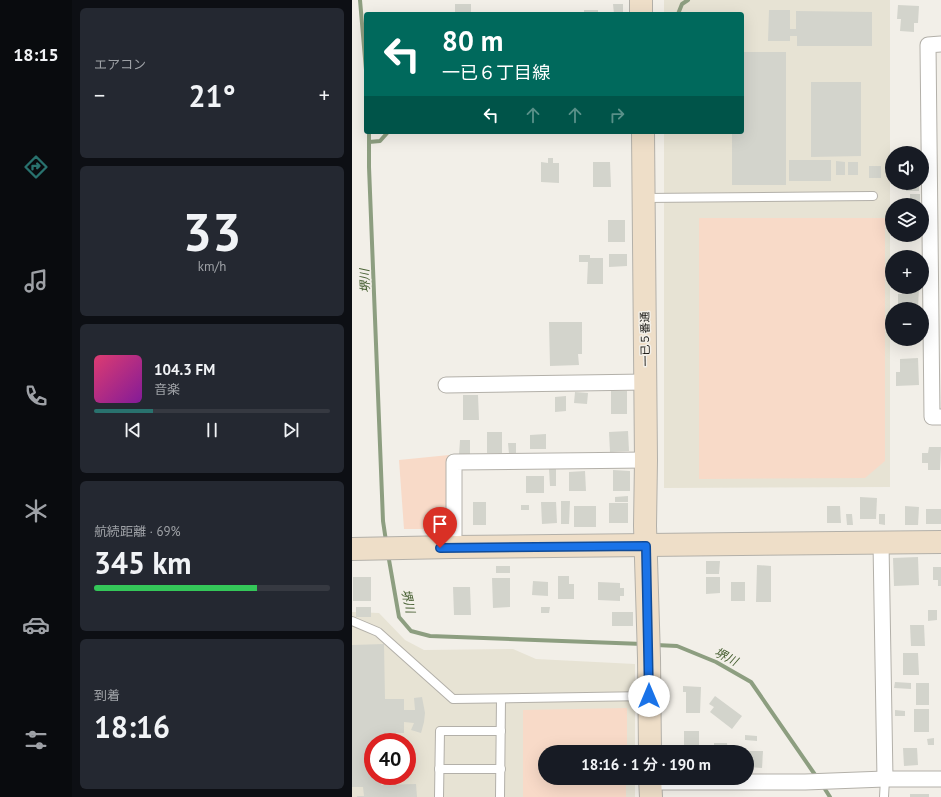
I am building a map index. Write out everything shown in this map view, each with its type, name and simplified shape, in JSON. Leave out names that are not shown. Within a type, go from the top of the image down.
[{"type":"street","points":[[641,0],[641,12]]},
{"type":"street","points":[[941,44],[928,44],[932,417],[941,417]]},
{"type":"street","name":"一已５番通","points":[[643,134],[646,382],[645,526],[650,745]]},
{"type":"street","points":[[446,385],[646,382]]},
{"type":"street","points":[[453,547],[454,462],[646,460]]},
{"type":"street","points":[[352,549],[941,542]]},
{"type":"street","points":[[881,543],[885,779]]},
{"type":"street","points":[[651,786],[885,779],[941,779]]},
{"type":"lane","points":[[644,198],[873,196]]},
{"type":"lane","points":[[352,622],[378,632],[453,699],[649,696]]},
{"type":"lane","points":[[500,797],[501,699]]},
{"type":"lane","points":[[439,797],[440,731],[501,731]]},
{"type":"lane","points":[[439,769],[501,769]]},
{"type":"lane","points":[[884,797],[885,779]]},
{"type":"shaded area","points":[[664,0],[890,0],[890,146],[885,146],[885,190],[890,190],[890,198],[885,198],[885,242],[890,242],[890,250],[885,250],[885,294],[890,294],[890,302],[885,302],[885,346],[890,346],[890,487],[664,488],[664,134],[744,134],[744,12],[664,12]]},
{"type":"shaded area","points":[[699,218],[885,218],[885,461],[865,478],[699,479]]},
{"type":"shaded area","points":[[449,455],[448,529],[404,529],[399,460]]},
{"type":"shaded area","points":[[352,612],[379,613],[405,640],[424,650],[513,649],[536,659],[635,664],[635,745],[538,745],[538,785],[635,785],[635,797],[352,797]]},
{"type":"shaded area","points":[[627,708],[627,745],[538,745],[538,785],[626,785],[626,797],[523,797],[523,710]]},
{"type":"building","points":[[455,4],[471,4],[471,12],[455,12]]},
{"type":"building","points":[[613,4],[623,4],[623,12],[614,12]]},
{"type":"building","points":[[898,5],[919,6],[918,23],[914,23],[914,32],[900,31],[901,19],[897,19]]},
{"type":"building","points":[[584,10],[598,10],[598,12],[584,12]]},
{"type":"building","points":[[769,10],[790,10],[790,29],[796,29],[796,11],[872,12],[872,46],[797,46],[797,36],[790,36],[790,41],[768,41]]},
{"type":"building","points":[[744,52],[786,52],[786,185],[732,185],[732,134],[744,134]]},
{"type":"building","points":[[811,82],[861,82],[861,156],[811,157]]},
{"type":"building","points":[[548,158],[553,158],[553,163],[559,163],[559,183],[541,182],[541,162],[548,163]]},
{"type":"building","points":[[789,160],[831,160],[831,181],[789,181]]},
{"type":"building","points":[[836,161],[845,162],[845,175],[836,175]]},
{"type":"building","points":[[593,162],[610,162],[611,187],[593,187]]},
{"type":"building","points":[[848,162],[858,162],[858,175],[848,175]]},
{"type":"building","points":[[869,166],[881,166],[881,178],[869,178]]},
{"type":"building","points":[[906,190],[919,190],[919,191]]},
{"type":"building","points":[[910,194],[920,194],[920,198],[910,198]]},
{"type":"building","points":[[608,220],[625,220],[625,242],[608,242]]},
{"type":"building","points":[[609,254],[627,254],[627,266],[609,267]]},
{"type":"building","points":[[579,255],[590,255],[590,258],[603,258],[603,284],[587,284],[588,262],[579,262]]},
{"type":"building","points":[[898,294],[919,294],[918,302],[898,302]]},
{"type":"building","points":[[549,322],[582,322],[582,354],[578,354],[579,365],[550,366]]},
{"type":"building","points":[[918,358],[919,385],[896,386],[896,372],[900,372],[900,359]]},
{"type":"building","points":[[611,391],[627,391],[627,414],[611,414]]},
{"type":"building","points":[[575,392],[588,393],[587,404],[574,403]]},
{"type":"building","points":[[463,395],[478,395],[479,420],[463,420]]},
{"type":"building","points":[[566,396],[566,411],[555,412],[555,397]]},
{"type":"building","points":[[628,431],[629,451],[610,452],[609,432]]},
{"type":"building","points":[[487,432],[502,432],[502,453],[487,453]]},
{"type":"building","points":[[546,434],[546,449],[530,449],[530,435]]},
{"type":"building","points":[[460,440],[470,440],[470,455],[459,455]]},
{"type":"building","points":[[508,443],[516,443],[516,453],[509,454]]},
{"type":"building","points":[[929,447],[941,447],[940,470],[928,470],[928,463],[922,463],[922,453],[928,453]]},
{"type":"building","points":[[549,469],[556,469],[556,486],[550,486]]},
{"type":"building","points":[[613,470],[630,471],[630,491],[613,491]]},
{"type":"building","points":[[585,471],[586,491],[569,491],[569,472]]},
{"type":"building","points":[[526,476],[544,476],[544,493],[526,493]]},
{"type":"building","points":[[628,496],[628,502],[615,502],[615,497]]},
{"type":"building","points":[[860,497],[877,498],[876,519],[860,519]]},
{"type":"building","points":[[561,501],[570,501],[569,524],[561,524]]},
{"type":"building","points":[[473,502],[486,502],[486,525],[473,525]]},
{"type":"building","points":[[541,502],[556,502],[557,523],[542,524]]},
{"type":"building","points":[[609,503],[628,503],[628,523],[609,523]]},
{"type":"building","points":[[521,505],[529,505],[529,510],[521,510]]},
{"type":"building","points":[[574,506],[596,506],[596,527],[574,527]]},
{"type":"building","points":[[827,506],[840,506],[841,523],[827,523]]},
{"type":"building","points":[[905,506],[919,507],[918,525],[905,525]]},
{"type":"building","points":[[926,509],[941,509],[941,524],[926,524]]},
{"type":"building","points":[[846,514],[852,514],[853,525],[847,525]]},
{"type":"building","points":[[879,514],[885,514],[885,525],[879,524]]},
{"type":"building","points":[[918,557],[919,585],[894,586],[893,558]]},
{"type":"building","points":[[706,561],[720,561],[719,574],[706,574]]},
{"type":"building","points":[[757,565],[771,566],[771,602],[756,602]]},
{"type":"building","points":[[496,566],[510,566],[510,573],[496,573]]},
{"type":"building","points":[[933,567],[941,567],[941,586],[938,586],[938,580],[933,580]]},
{"type":"building","points":[[558,576],[569,576],[569,584],[574,584],[574,599],[558,599]]},
{"type":"building","points":[[353,577],[371,577],[371,601],[353,601]]},
{"type":"building","points":[[706,577],[720,577],[720,593],[706,594]]},
{"type":"building","points":[[492,578],[510,578],[510,607],[493,608]]},
{"type":"building","points":[[533,581],[548,582],[548,596],[532,595]]},
{"type":"building","points":[[598,582],[620,583],[620,588],[624,588],[624,596],[620,596],[620,601],[598,600]]},
{"type":"building","points":[[731,582],[745,582],[745,601],[731,601]]},
{"type":"building","points":[[453,587],[470,587],[471,615],[454,615]]},
{"type":"building","points":[[356,607],[371,607],[371,617],[356,617]]},
{"type":"building","points":[[541,607],[550,607],[549,613],[541,613]]},
{"type":"building","points":[[928,610],[937,610],[937,620],[928,621]]},
{"type":"building","points":[[612,612],[633,612],[633,626],[612,626]]},
{"type":"building","points":[[910,625],[924,625],[925,646],[911,646]]},
{"type":"building","points":[[384,644],[385,699],[404,699],[404,710],[415,710],[414,698],[422,697],[425,713],[421,733],[411,730],[414,723],[404,722],[404,733],[364,733],[364,785],[416,784],[417,797],[357,797],[364,796],[363,787],[352,787],[352,645]]},
{"type":"building","points":[[903,653],[918,653],[919,675],[903,675]]},
{"type":"building","points":[[895,682],[911,683],[911,689],[894,688]]},
{"type":"building","points":[[916,683],[929,683],[929,705],[916,705]]},
{"type":"building","points":[[683,686],[701,687],[700,713],[686,713],[686,692],[683,692]]},
{"type":"building","points":[[715,696],[742,716],[732,729],[710,712],[714,707],[709,704]]},
{"type":"building","points":[[914,709],[929,709],[929,732],[914,732]]},
{"type":"building","points":[[895,710],[905,711],[905,716],[895,716]]},
{"type":"building","points":[[684,731],[699,731],[699,745],[684,745]]},
{"type":"building","points":[[745,735],[757,736],[757,741],[745,740]]},
{"type":"building","points":[[934,738],[934,745],[928,745],[927,739]]},
{"type":"building","points":[[714,743],[727,743],[727,745],[714,745]]},
{"type":"building","points":[[903,748],[917,748],[918,765],[904,766]]},
{"type":"building","points":[[754,751],[763,751],[762,768],[754,767]]},
{"type":"building","points":[[910,794],[929,794],[929,797],[910,797]]},
{"type":"waterway","name":"堺川","points":[[360,0],[364,47]]},
{"type":"waterway","points":[[679,12],[682,4],[688,0]]},
{"type":"waterway","name":"堺川","points":[[369,134],[383,521],[386,541]]},
{"type":"waterway","points":[[369,142],[380,141],[386,134]]},
{"type":"waterway","name":"堺川","points":[[388,554],[399,617],[411,631],[430,636],[643,644]]},
{"type":"waterway","name":"堺川","points":[[656,645],[677,646],[716,662],[751,682],[818,779]]},
{"type":"waterway","name":"堺川","points":[[823,786],[830,797]]},
{"type":"route","points":[[440,548],[646,546],[649,696]]}]
